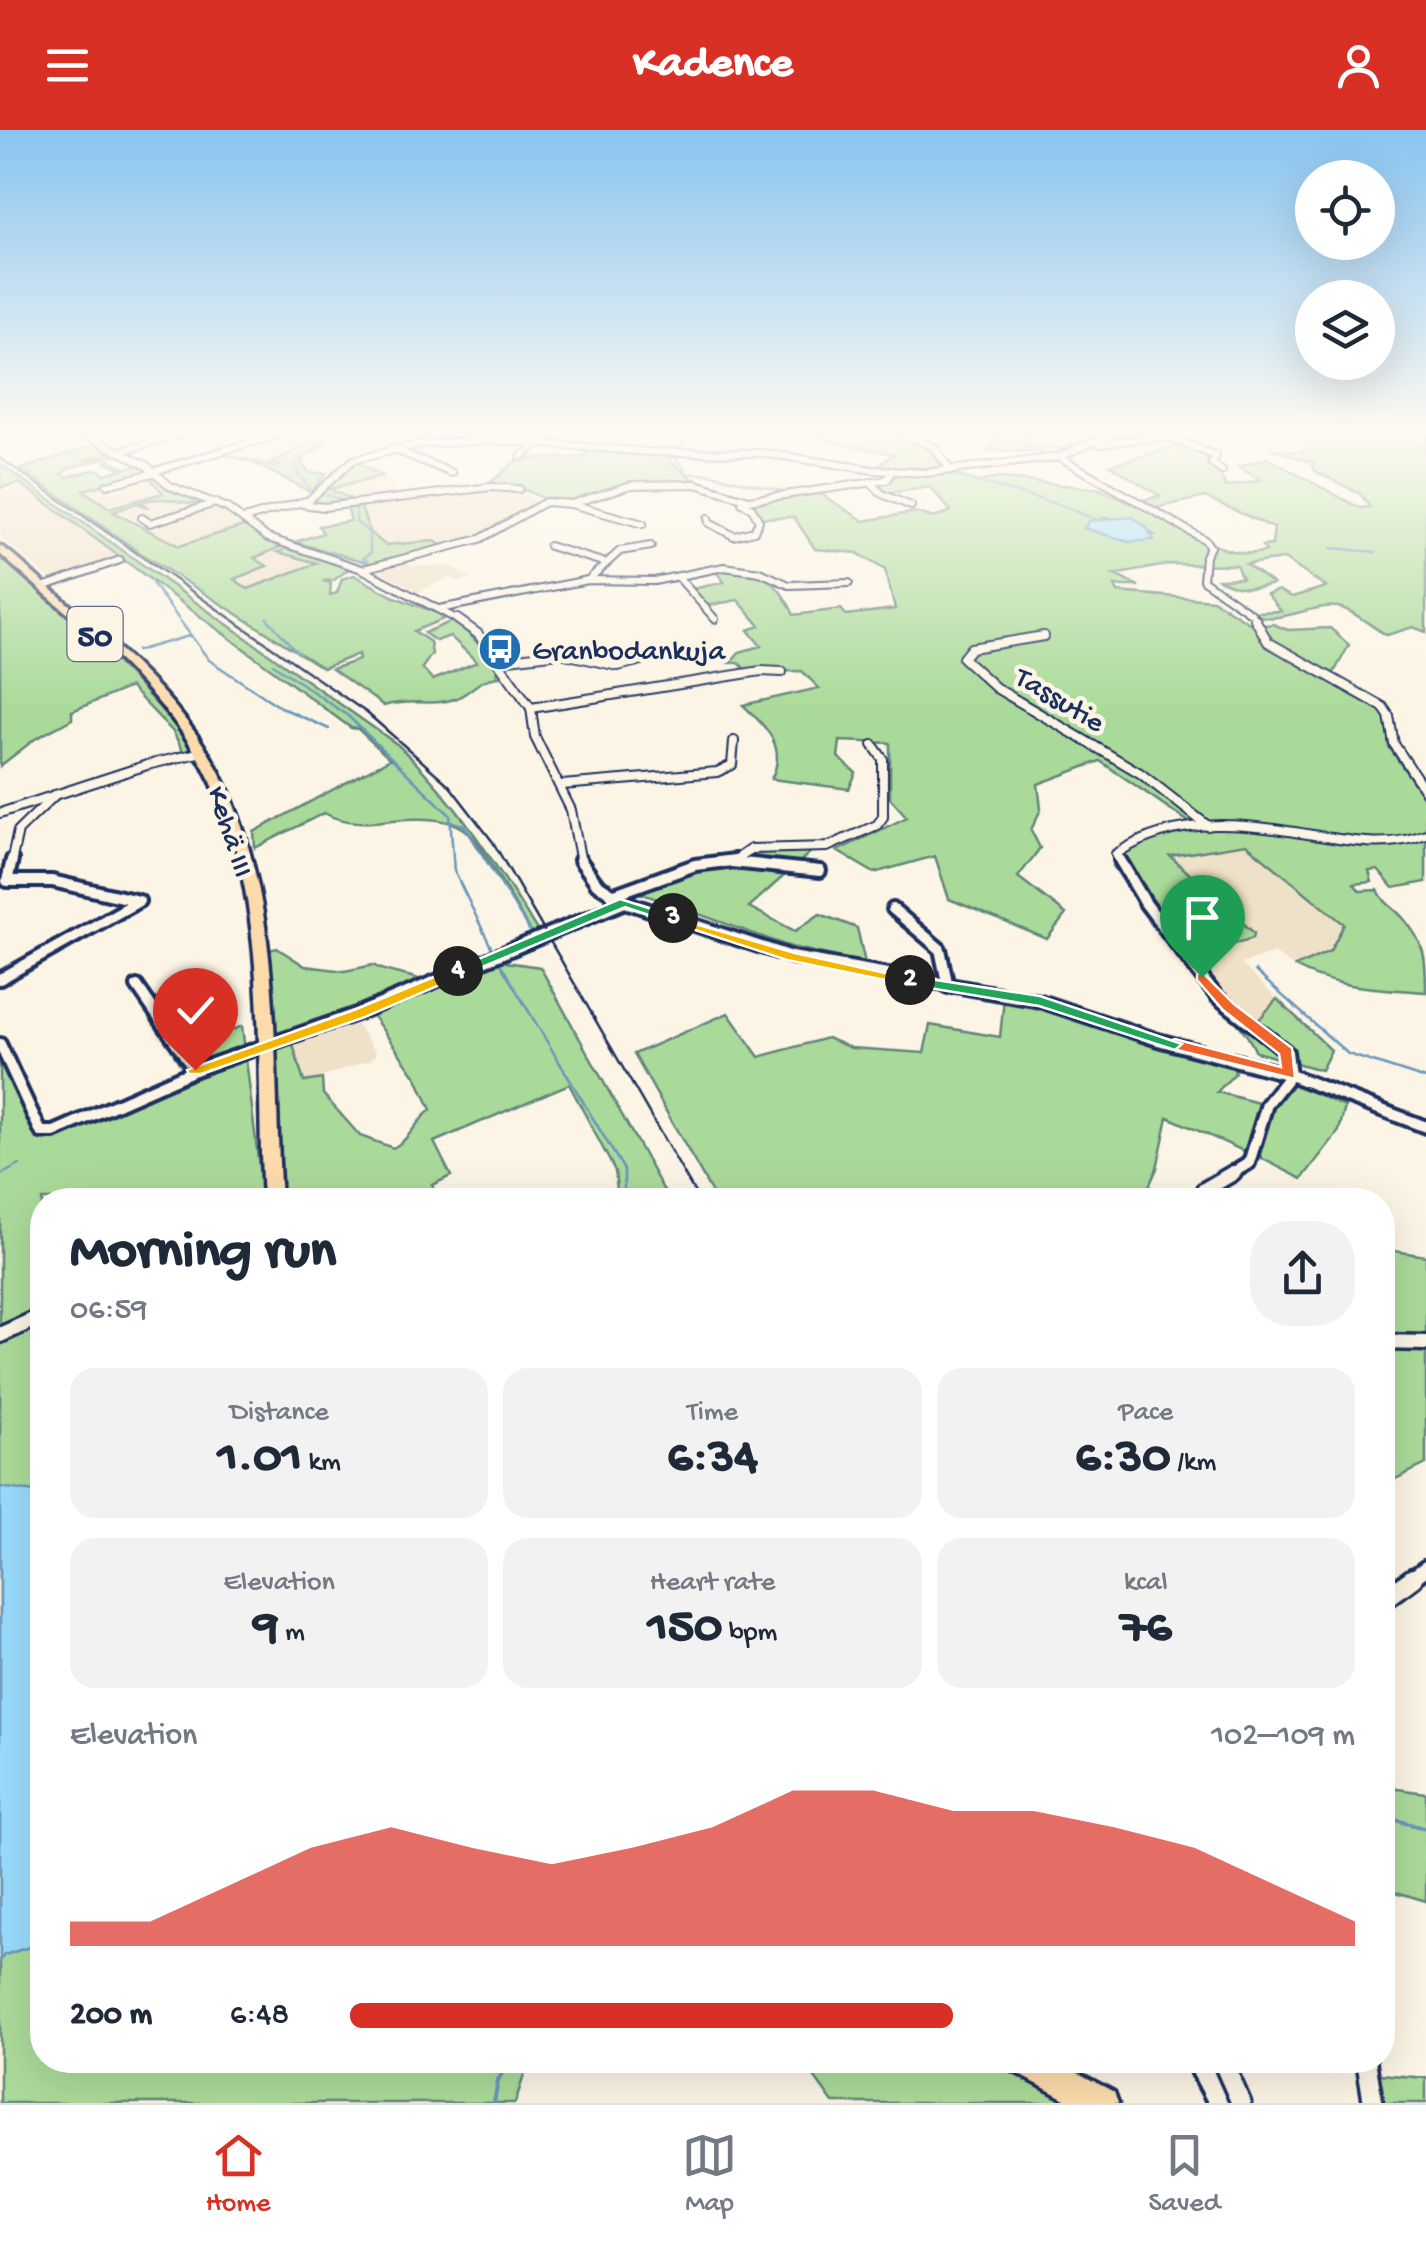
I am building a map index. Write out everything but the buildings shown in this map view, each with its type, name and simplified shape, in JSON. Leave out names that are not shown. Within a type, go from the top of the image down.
[{"type":"highway","name":"Kehä III","points":[[0,549],[140,675],[202,752],[234,824],[250,883],[271,1188]]},
{"type":"highway","points":[[1048,2073],[1103,2103]]},
{"type":"street","points":[[254,526],[276,541],[362,569],[471,628],[500,660],[531,708],[534,737],[562,785],[571,810],[579,860],[589,877],[625,902],[792,957],[1040,1001],[1164,1042],[1290,1075],[1426,1127]]},
{"type":"street","points":[[362,569],[449,551],[492,537],[509,526]]},
{"type":"street","points":[[713,526],[743,536],[758,526]]},
{"type":"street","points":[[1183,526],[1210,546],[1203,580],[1252,614],[1268,642],[1383,707],[1389,716],[1394,744],[1426,792]]},
{"type":"street","points":[[548,546],[606,563]]},
{"type":"street","points":[[588,580],[620,551],[652,546]]},
{"type":"street","points":[[43,587],[120,560]]},
{"type":"street","points":[[439,609],[588,580],[639,582],[679,578],[716,568],[746,568],[783,584],[849,583]]},
{"type":"street","points":[[679,578],[715,620]]},
{"type":"street","name":"Tassutie","points":[[1044,636],[972,648],[963,658],[976,672],[1034,711],[1160,784],[1208,826]]},
{"type":"street","points":[[500,660],[560,653],[618,666],[658,656]]},
{"type":"street","points":[[531,708],[748,672],[782,672]]},
{"type":"street","points":[[562,785],[726,768],[732,765],[734,741]]},
{"type":"street","points":[[732,862],[751,849],[827,847],[880,824],[883,760],[873,745]]},
{"type":"street","points":[[0,813],[148,764],[202,752]]},
{"type":"street","points":[[0,979],[139,901],[52,882],[3,883],[18,831],[55,795]]},
{"type":"street","points":[[1290,1075],[1286,1052],[1217,997],[1117,860],[1119,850],[1160,833],[1208,826],[1278,830],[1375,846],[1396,846],[1426,834]]},
{"type":"street","points":[[612,895],[695,865],[732,862],[820,871]]},
{"type":"street","points":[[0,1044],[41,1132],[46,1134],[195,1070],[359,1013],[625,902]]},
{"type":"street","points":[[893,909],[940,949],[948,987]]},
{"type":"street","points":[[137,986],[195,1070]]},
{"type":"street","points":[[1207,1188],[1249,1163],[1258,1122],[1276,1086],[1290,1075]]},
{"type":"street","points":[[0,1335],[30,1321]]},
{"type":"street","points":[[1395,1342],[1426,1343]]},
{"type":"street","points":[[1395,1591],[1426,1568]]},
{"type":"street","points":[[1228,2073],[1241,2103]]},
{"type":"street","points":[[1368,2073],[1373,2103]]},
{"type":"shaded area","points":[[0,526],[77,526],[125,563],[60,587],[0,537]]},
{"type":"shaded area","points":[[114,526],[244,526],[179,546],[145,527],[124,533]]},
{"type":"shaded area","points":[[368,526],[502,526],[490,534],[445,548],[435,541],[385,545]]},
{"type":"shaded area","points":[[275,550],[319,562],[248,589],[233,579],[265,565],[253,558]]},
{"type":"shaded area","points":[[407,562],[411,566],[451,566],[471,578],[457,582],[450,577],[418,592],[379,570]]},
{"type":"shaded area","points":[[1245,844],[1344,924],[1331,951],[1295,967],[1274,953],[1241,964],[1277,999],[1256,1024],[1205,974],[1169,856]]},
{"type":"shaded area","points":[[353,1019],[377,1054],[304,1083],[292,1041]]},
{"type":"green space","points":[[78,526],[88,526],[398,745],[458,812],[540,935],[525,939],[531,933],[491,864],[468,832],[453,824],[422,819],[358,822],[324,813],[255,848],[254,832],[390,759],[358,729],[351,728]]},
{"type":"green space","points":[[102,526],[140,526],[179,546],[248,526],[283,546],[254,558],[267,566],[234,579],[248,589],[317,563],[278,552],[288,548],[350,568],[334,580],[323,581],[331,583],[330,595],[337,593],[342,579],[354,575],[392,596],[448,617],[414,631],[430,642],[432,654],[422,668],[433,680],[477,662],[450,636],[436,641],[424,633],[455,620],[498,664],[496,673],[500,677],[486,680],[448,701],[384,706],[332,669],[359,660],[358,654],[323,668]]},
{"type":"green space","points":[[319,526],[368,526],[385,545],[435,541],[445,548],[373,564],[295,542],[323,533]]},
{"type":"green space","points":[[800,526],[1088,526],[1084,528],[1129,542],[1154,535],[1143,526],[1182,526],[1222,548],[1251,553],[1266,551],[1262,546],[1272,545],[1274,528],[1270,526],[1426,526],[1426,632],[1413,627],[1387,635],[1338,607],[1271,617],[1251,612],[1281,611],[1267,594],[1278,590],[1292,597],[1326,587],[1284,559],[1246,564],[1273,584],[1252,588],[1219,579],[1242,578],[1236,565],[1171,564],[1114,575],[1139,586],[1115,586],[1118,592],[1213,600],[1254,626],[1273,624],[1288,630],[1330,628],[1349,645],[1331,678],[1386,715],[1389,747],[1426,801],[1426,882],[1393,888],[1378,870],[1369,871],[1372,882],[1354,884],[1360,891],[1378,890],[1417,937],[1426,970],[1426,992],[1342,984],[1295,967],[1330,951],[1344,924],[1246,844],[1170,856],[1254,933],[1253,938],[1202,954],[1205,974],[1256,1023],[1277,999],[1331,1050],[1321,1070],[1256,1052],[1242,1028],[1187,968],[1113,866],[1117,860],[1113,850],[1190,823],[1100,761],[1038,784],[1041,809],[1031,830],[1040,848],[1018,877],[1066,914],[1047,939],[949,899],[935,856],[874,873],[837,851],[907,817],[890,798],[890,743],[840,741],[838,757],[856,773],[849,789],[771,779],[776,768],[776,747],[743,705],[819,688],[802,671],[748,672],[739,663],[730,663],[739,652],[761,646],[748,630],[760,626],[738,600],[705,606],[692,589],[724,582],[715,570],[743,570],[773,583],[794,615],[841,609],[846,615],[895,609],[885,570],[857,553],[815,549]]},
{"type":"green space","points":[[0,556],[125,670],[192,747],[189,751],[31,799],[183,751],[173,732],[130,687],[72,711],[72,719],[35,739],[0,766]]},
{"type":"green space","points":[[814,849],[749,907],[795,931],[820,914],[857,928],[865,963],[791,947],[637,892],[745,852]]},
{"type":"green space","points":[[277,948],[305,966],[345,971],[373,965],[424,981],[349,1014],[276,1038],[266,951]]},
{"type":"green space","points":[[503,956],[506,962],[540,967],[662,1188],[617,1188],[615,1171],[569,1084],[434,1142],[451,1176],[432,1185],[433,1188],[280,1188],[274,1102],[276,1046],[292,1041],[304,1082],[322,1079],[323,1094],[360,1136],[393,1148],[431,1110],[417,1078],[370,1012]]},
{"type":"green space","points":[[1004,998],[1233,1064],[1235,1073],[1217,1092],[1262,1104],[1248,1153],[1168,1117],[1157,1168],[1148,1188],[709,1188],[634,1054],[728,1013],[759,1057],[827,1038],[851,1048],[924,1053],[930,1025],[1000,1037]]},
{"type":"green space","points":[[242,1026],[262,1188],[30,1188],[30,2073],[525,2073],[515,2103],[0,2103],[0,1043],[48,1131],[184,1070],[174,1055]]},
{"type":"green space","points":[[1288,1080],[1345,1107],[1339,1131],[1302,1179],[1258,1153],[1271,1104]]},
{"type":"green space","points":[[1395,1251],[1426,1256],[1426,1464],[1395,1479]]},
{"type":"green space","points":[[1395,1789],[1426,1793],[1426,1901],[1395,1892]]},
{"type":"green space","points":[[811,2073],[1019,2073],[1071,2103],[833,2103]]},
{"type":"green space","points":[[1379,2074],[1426,2078],[1426,2103],[1371,2103]]},
{"type":"water","points":[[1145,526],[1154,540],[1129,542],[1084,528]]},
{"type":"water","points":[[0,1487],[30,1491],[30,1947],[4,1955],[0,1961]]},
{"type":"waterway","points":[[361,526],[368,532],[371,552],[363,559],[368,561]]},
{"type":"waterway","points":[[1331,548],[1376,552]]},
{"type":"waterway","points":[[152,583],[209,660],[280,707],[329,729]]},
{"type":"waterway","points":[[267,618],[299,654]]},
{"type":"waterway","points":[[136,651],[189,636]]},
{"type":"waterway","points":[[273,664],[348,716],[450,815],[450,821]]},
{"type":"waterway","points":[[450,821],[464,825],[531,933]]},
{"type":"waterway","points":[[450,821],[454,871],[493,951]]},
{"type":"waterway","points":[[498,960],[624,1170],[624,1188]]},
{"type":"waterway","points":[[1255,971],[1348,1054],[1426,1079]]},
{"type":"waterway","points":[[0,1175],[20,1165]]},
{"type":"waterway","points":[[1395,1820],[1426,1829]]},
{"type":"waterway","points":[[494,2103],[502,2073]]},
{"type":"railway","points":[[98,526],[367,713],[449,785],[493,842],[692,1188]]},
{"type":"railway","points":[[1190,2073],[1206,2103]]},
{"type":"place","name":"Granbodankuja","points":[[500,649]]},
{"type":"route","points":[[195,1070],[359,1013],[625,902],[792,957],[938,986],[1040,1001],[1164,1042],[1290,1075],[1286,1052],[1280,1045],[1228,1007],[1202,977]]}]
